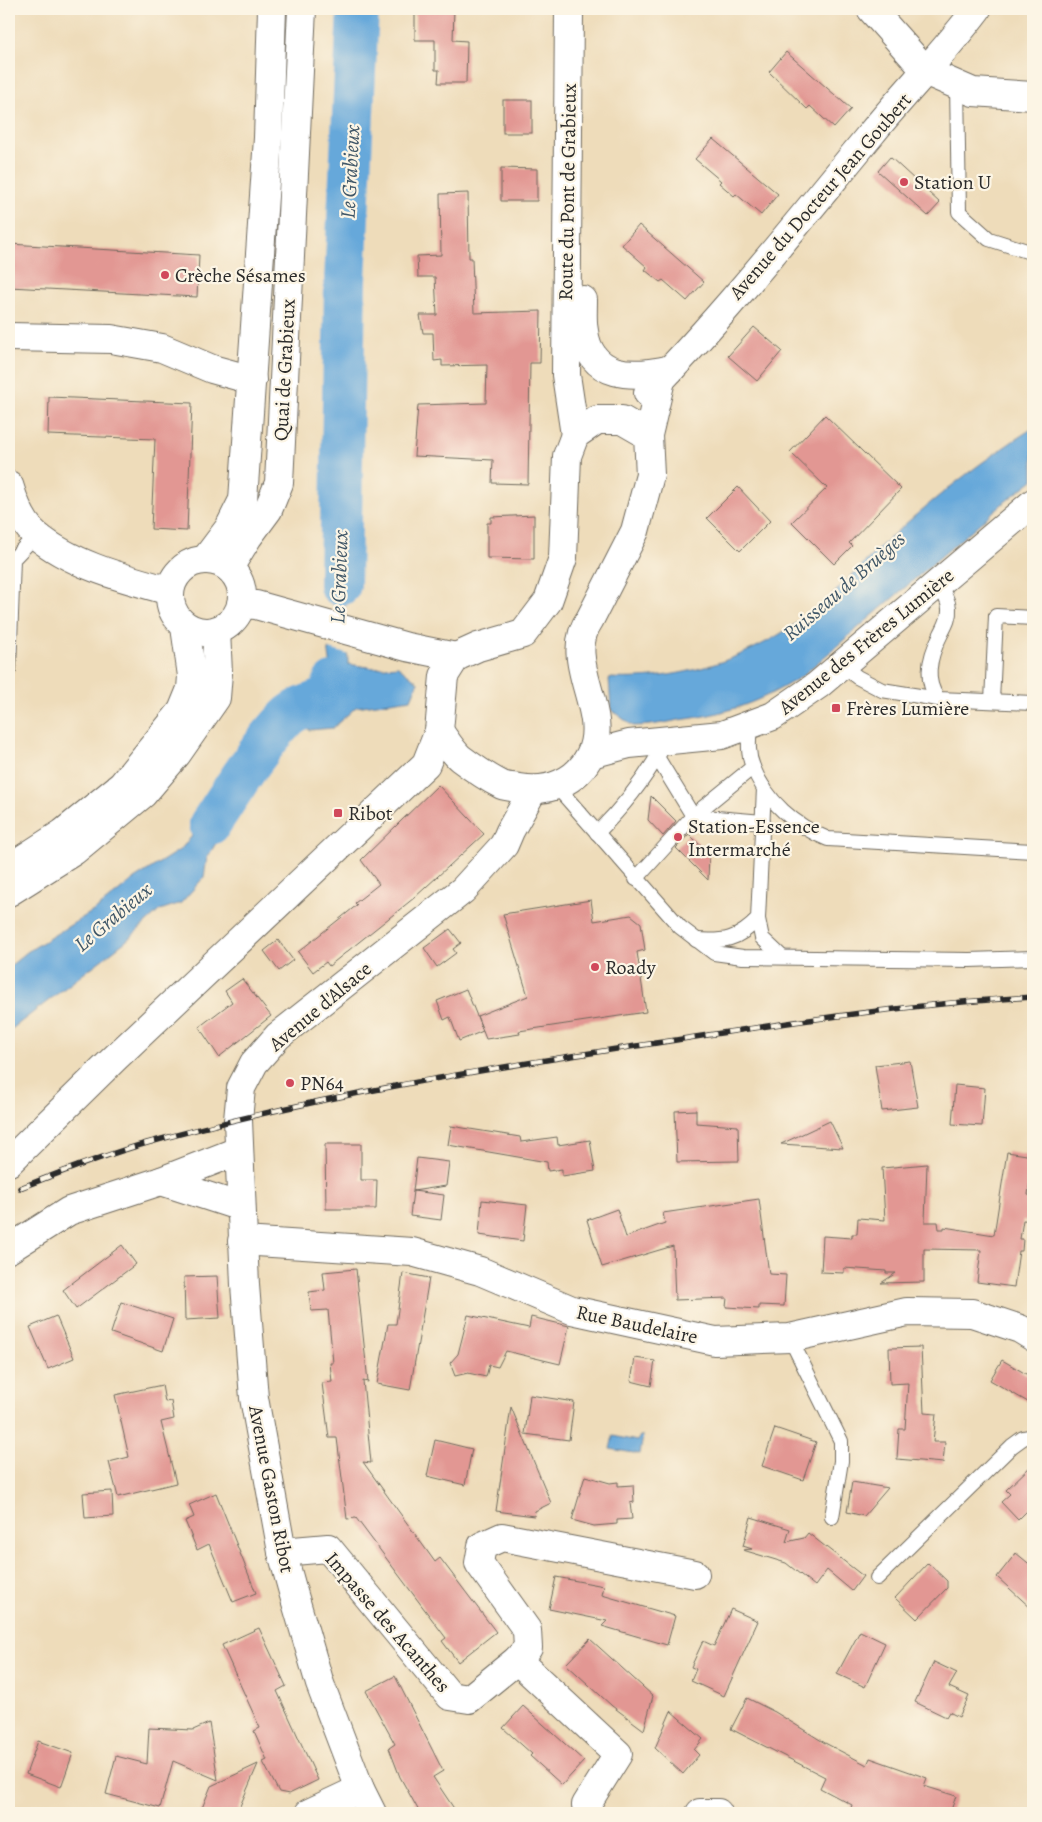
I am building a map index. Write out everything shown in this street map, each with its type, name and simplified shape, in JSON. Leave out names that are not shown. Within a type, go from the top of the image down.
[{"type":"street","name":"Quai de Grabieux","points":[[217,564],[229,528],[243,500],[268,138],[272,9]]},
{"type":"street","name":"Quai de Grabieux","points":[[217,564],[248,537],[268,510],[279,483],[302,9]]},
{"type":"street","name":"Route du Pont de Grabieux","points":[[569,9],[566,375],[598,425]]},
{"type":"street","points":[[871,9],[927,72],[973,92],[1033,96]]},
{"type":"street","name":"Avenue du Docteur Jean Goubert","points":[[598,425],[666,374],[781,244],[883,120],[927,72],[977,9]]},
{"type":"street","points":[[568,178],[582,223],[584,331],[590,353],[601,366],[614,372],[666,374]]},
{"type":"street","points":[[9,337],[111,339],[162,348],[212,369],[252,380]]},
{"type":"street","name":"Avenue du Docteur Jean Goubert","points":[[597,727],[581,663],[582,630],[590,619],[636,530],[650,475],[648,435],[666,374]]},
{"type":"street","points":[[9,1162],[114,1059],[426,764],[439,731],[450,667],[478,647],[523,634],[548,601],[563,558],[567,456],[598,425],[648,435]]},
{"type":"street","points":[[9,485],[14,501],[36,535],[72,557],[120,578],[170,591]]},
{"type":"street","name":"Avenue des Frères Lumière","points":[[591,754],[629,744],[662,749],[722,735],[773,716],[842,665],[1033,503]]},
{"type":"street","points":[[249,605],[228,625],[216,631],[206,633],[186,627],[175,616],[169,601],[170,591],[178,572],[190,563],[217,564],[238,579],[249,605],[407,648],[450,667]]},
{"type":"street","points":[[9,868],[63,833],[122,785],[182,711],[191,689],[192,676],[186,627]]},
{"type":"street","points":[[9,892],[74,851],[143,794],[177,754],[216,698],[218,672],[216,631]]},
{"type":"street","points":[[439,731],[459,757],[503,786],[545,788],[578,771],[591,754],[597,727],[603,727],[629,744]]},
{"type":"street","points":[[426,764],[459,757]]},
{"type":"street","points":[[503,786],[510,831]]},
{"type":"street","name":"Avenue d'Alsace","points":[[238,1151],[241,1088],[254,1063],[278,1036],[463,890],[496,856],[504,846],[510,831],[545,788]]},
{"type":"street","points":[[9,1249],[69,1210],[161,1181],[238,1151]]},
{"type":"street","name":"Avenue Gaston Ribot","points":[[238,1151],[242,1241],[254,1398],[282,1552],[320,1684],[360,1789],[372,1813]]},
{"type":"street","points":[[161,1181],[241,1207]]},
{"type":"street","name":"Rue Baudelaire","points":[[242,1241],[412,1252],[480,1271],[572,1310],[716,1341],[790,1338],[907,1312],[972,1313],[1020,1329],[1033,1338]]},
{"type":"street","name":"Impasse des Acanthes","points":[[282,1552],[328,1548],[450,1696],[469,1699],[517,1660],[528,1648],[527,1630],[478,1564],[482,1546],[502,1537],[696,1574]]},
{"type":"street","points":[[517,1660],[618,1754],[586,1805]]},
{"type":"street","points":[[309,1813],[360,1789]]},
{"type":"street","points":[[700,1813],[718,1813]]},
{"type":"lane","points":[[957,84],[959,212],[988,239],[1033,253]]},
{"type":"lane","points":[[9,670],[13,560],[36,535]]},
{"type":"lane","points":[[938,584],[946,597],[949,610],[948,618],[930,662],[929,679],[932,690],[938,699]]},
{"type":"lane","points":[[992,701],[996,616],[1033,618]]},
{"type":"lane","points":[[842,665],[857,677],[882,690],[938,699],[1033,703]]},
{"type":"lane","points":[[750,725],[749,749],[753,767],[764,788],[784,813],[806,830],[828,839],[1033,851]]},
{"type":"lane","points":[[662,749],[693,816]]},
{"type":"lane","points":[[597,833],[620,810],[662,749]]},
{"type":"lane","points":[[636,879],[693,816],[753,767]]},
{"type":"lane","points":[[545,788],[597,833],[680,927],[714,954],[743,957],[969,960],[1033,958]]},
{"type":"lane","points":[[764,788],[758,919],[762,938],[782,957]]},
{"type":"lane","points":[[693,816],[763,822]]},
{"type":"lane","points":[[695,940],[729,940],[747,931],[758,919]]},
{"type":"lane","points":[[790,1338],[841,1441],[841,1461],[832,1516]]},
{"type":"lane","points":[[877,1578],[1012,1446],[1023,1438],[1033,1436]]},
{"type":"water","name":"Ruisseau de Bruèges","points":[[1033,428],[1033,480],[1001,505],[802,676],[758,700],[713,714],[633,726],[611,710],[609,678],[671,675],[700,668],[729,659],[757,647],[784,632],[833,594],[887,541],[928,505],[979,465]]},
{"type":"water","points":[[341,520],[351,520],[354,529],[346,584],[348,664],[374,668],[398,666],[418,682],[411,699],[356,707],[333,728],[309,730],[302,718],[290,716],[302,699],[315,696],[328,687],[331,668],[327,639],[327,582],[334,561]]},
{"type":"water","points":[[244,775],[222,833],[207,858],[204,877],[181,903],[160,910],[126,941],[9,1031],[9,967],[27,952],[98,908],[134,879],[181,849]]},
{"type":"water","points":[[613,1436],[637,1441],[640,1436],[643,1436],[640,1454],[610,1449]]},
{"type":"pier","points":[[324,600],[349,607],[350,655],[326,648]]},
{"type":"building","points":[[415,9],[454,9],[453,40],[467,41],[466,83],[438,83],[439,70],[435,70],[435,40],[415,40]]},
{"type":"building","points":[[786,52],[851,109],[834,128],[810,106],[807,109],[769,72]]},
{"type":"building","points":[[503,100],[532,100],[532,133],[503,133]]},
{"type":"building","points":[[713,139],[778,194],[761,215],[736,194],[734,196],[719,183],[721,181],[695,159]]},
{"type":"building","points":[[890,157],[940,203],[928,216],[878,171]]},
{"type":"building","points":[[501,168],[537,169],[537,201],[501,201]]},
{"type":"building","points":[[468,193],[469,258],[472,258],[474,313],[541,311],[540,363],[530,363],[528,484],[492,483],[493,460],[414,456],[418,405],[486,403],[487,365],[442,366],[442,360],[434,361],[433,333],[423,333],[420,315],[437,315],[435,277],[418,277],[417,256],[441,255],[440,194]]},
{"type":"building","points":[[639,225],[704,282],[687,301],[663,280],[660,282],[645,270],[647,267],[622,245]]},
{"type":"building","points":[[9,244],[199,255],[197,297],[9,287]]},
{"type":"building","points":[[754,327],[782,351],[757,381],[728,356]]},
{"type":"building","points":[[49,397],[192,403],[187,531],[151,529],[155,439],[48,435]]},
{"type":"building","points":[[825,415],[901,489],[849,543],[852,546],[834,564],[792,522],[827,488],[790,452]]},
{"type":"building","points":[[738,487],[770,521],[740,551],[707,518]]},
{"type":"building","points":[[534,515],[534,559],[487,558],[487,523],[491,523],[491,517]]},
{"type":"building","points":[[438,785],[484,834],[414,898],[329,966],[326,962],[313,972],[298,952],[357,905],[355,903],[379,884],[361,860]]},
{"type":"building","points":[[651,796],[676,821],[663,836],[648,820]]},
{"type":"building","points":[[689,834],[709,854],[708,880],[676,848]]},
{"type":"building","points":[[591,900],[594,921],[631,915],[641,923],[645,950],[637,952],[646,1012],[519,1031],[520,1034],[486,1039],[477,1016],[528,996],[503,914]]},
{"type":"building","points":[[450,929],[461,943],[453,949],[456,953],[437,967],[424,948]]},
{"type":"building","points":[[278,940],[293,960],[279,971],[264,951]]},
{"type":"building","points":[[242,979],[271,1016],[219,1057],[199,1027],[232,1002],[225,991]]},
{"type":"building","points":[[466,989],[483,1031],[459,1041],[450,1017],[444,1020],[437,1001]]},
{"type":"building","points":[[910,1061],[918,1107],[882,1111],[875,1065]]},
{"type":"building","points":[[955,1085],[985,1088],[982,1126],[952,1124]]},
{"type":"building","points":[[696,1110],[696,1123],[738,1126],[739,1161],[677,1162],[675,1111]]},
{"type":"building","points":[[830,1121],[843,1148],[781,1144]]},
{"type":"building","points":[[451,1126],[520,1137],[521,1142],[557,1137],[558,1145],[590,1140],[595,1171],[562,1176],[562,1169],[548,1171],[547,1162],[448,1145]]},
{"type":"building","points":[[325,1144],[361,1144],[361,1180],[377,1180],[376,1209],[326,1209]]},
{"type":"building","points":[[1007,1152],[1033,1156],[1028,1195],[1033,1196],[1033,1221],[1023,1220],[1020,1239],[1023,1239],[1022,1251],[1019,1251],[1014,1287],[977,1282],[981,1250],[924,1249],[924,1282],[881,1283],[896,1273],[886,1273],[886,1271],[844,1268],[844,1273],[821,1272],[823,1236],[852,1238],[852,1234],[857,1234],[858,1218],[885,1220],[882,1168],[927,1164],[925,1222],[938,1222],[939,1229],[944,1229],[944,1227],[994,1235]]},
{"type":"building","points":[[417,1158],[449,1162],[446,1186],[413,1191]]},
{"type":"building","points":[[413,1191],[444,1195],[441,1220],[410,1216]]},
{"type":"building","points":[[759,1199],[769,1274],[786,1275],[784,1306],[759,1305],[759,1309],[726,1307],[727,1298],[675,1300],[673,1246],[602,1267],[587,1220],[617,1209],[626,1237],[665,1223],[663,1213]]},
{"type":"building","points":[[482,1200],[527,1205],[523,1241],[479,1235]]},
{"type":"building","points":[[122,1245],[136,1264],[76,1309],[63,1290]]},
{"type":"building","points":[[356,1269],[368,1382],[363,1381],[371,1463],[363,1462],[435,1562],[440,1558],[496,1632],[458,1662],[442,1641],[446,1638],[356,1518],[347,1519],[337,1438],[329,1438],[322,1383],[332,1382],[330,1363],[333,1363],[328,1310],[311,1311],[309,1292],[325,1290],[323,1272]]},
{"type":"building","points":[[403,1273],[429,1278],[410,1390],[377,1384],[388,1324],[396,1324]]},
{"type":"building","points":[[217,1276],[220,1318],[185,1320],[184,1277]]},
{"type":"building","points":[[121,1302],[173,1319],[163,1351],[111,1333]]},
{"type":"building","points":[[468,1315],[529,1328],[531,1317],[569,1326],[560,1364],[506,1351],[498,1367],[489,1365],[486,1377],[468,1373],[455,1376],[450,1363],[458,1354]]},
{"type":"building","points":[[56,1316],[74,1358],[48,1369],[30,1327]]},
{"type":"building","points":[[921,1347],[924,1413],[936,1414],[933,1442],[945,1442],[943,1463],[897,1459],[899,1429],[905,1429],[908,1383],[890,1384],[889,1348]]},
{"type":"building","points":[[635,1358],[655,1361],[651,1386],[631,1381]]},
{"type":"building","points":[[1002,1360],[1033,1378],[1033,1405],[990,1380]]},
{"type":"building","points":[[162,1385],[165,1402],[171,1401],[174,1419],[161,1422],[176,1483],[118,1497],[109,1462],[129,1457],[115,1395]]},
{"type":"building","points":[[530,1395],[574,1402],[569,1440],[525,1434]]},
{"type":"building","points":[[511,1407],[551,1503],[535,1511],[534,1516],[496,1511]]},
{"type":"building","points":[[775,1428],[816,1442],[803,1480],[762,1466]]},
{"type":"building","points":[[435,1440],[472,1449],[465,1485],[427,1476]]},
{"type":"building","points":[[1033,1464],[1033,1505],[1018,1520],[1001,1502],[1010,1494],[1006,1490]]},
{"type":"building","points":[[585,1476],[610,1483],[618,1482],[618,1486],[633,1485],[634,1502],[630,1503],[632,1519],[617,1520],[617,1524],[594,1526],[572,1520]]},
{"type":"building","points":[[852,1482],[888,1488],[864,1516],[847,1512]]},
{"type":"building","points":[[112,1491],[113,1516],[85,1518],[83,1493]]},
{"type":"building","points":[[216,1493],[256,1593],[233,1602],[209,1544],[197,1550],[185,1521],[194,1517],[189,1505]]},
{"type":"building","points":[[751,1517],[790,1529],[786,1542],[804,1538],[808,1533],[863,1576],[852,1591],[827,1570],[815,1586],[786,1563],[743,1550],[752,1549],[743,1546]]},
{"type":"building","points":[[1016,1553],[1033,1567],[1033,1610],[997,1577]]},
{"type":"building","points":[[928,1563],[947,1581],[947,1588],[917,1619],[895,1598]]},
{"type":"building","points":[[556,1577],[604,1586],[602,1595],[675,1616],[667,1645],[602,1626],[607,1621],[549,1609]]},
{"type":"building","points":[[731,1609],[758,1621],[724,1696],[691,1681],[696,1669],[691,1667],[703,1641],[714,1646]]},
{"type":"building","points":[[259,1628],[286,1686],[277,1691],[318,1780],[289,1794],[279,1792],[263,1762],[267,1760],[254,1731],[260,1728],[222,1645]]},
{"type":"building","points":[[860,1631],[885,1643],[865,1687],[837,1674]]},
{"type":"building","points":[[590,1639],[653,1696],[644,1730],[612,1706],[566,1664]]},
{"type":"building","points":[[934,1662],[957,1673],[949,1687],[969,1696],[959,1717],[949,1712],[946,1717],[915,1702]]},
{"type":"building","points":[[395,1676],[443,1771],[433,1777],[457,1813],[420,1813],[400,1777],[389,1748],[395,1744],[366,1691]]},
{"type":"building","points":[[747,1698],[867,1765],[870,1758],[927,1778],[924,1786],[956,1796],[950,1813],[849,1813],[852,1805],[820,1788],[825,1777],[731,1729]]},
{"type":"building","points":[[523,1706],[584,1761],[562,1785],[503,1728]]},
{"type":"building","points":[[671,1711],[703,1739],[694,1750],[699,1755],[683,1774],[655,1748]]},
{"type":"building","points":[[209,1723],[218,1780],[173,1761],[160,1808],[106,1794],[116,1756],[147,1764],[149,1728],[193,1730]]},
{"type":"building","points":[[38,1741],[73,1753],[61,1787],[26,1774]]},
{"type":"building","points":[[258,1764],[237,1813],[200,1813],[211,1786]]},
{"type":"waterway","name":"Le Grabieux","points":[[340,585],[345,281],[358,9]]},
{"type":"waterway","name":"Le Grabieux","points":[[210,824],[277,729],[297,711],[331,696],[333,683]]},
{"type":"railway","points":[[20,1188],[99,1158],[147,1143],[268,1112],[390,1087],[513,1065],[884,1010],[1033,997]]},
{"type":"place","name":"Station U","points":[[904,182]]},
{"type":"place","name":"Crèche Sésames","points":[[165,275]]},
{"type":"place","name":"Frères Lumière","points":[[836,708]]},
{"type":"place","name":"Ribot","points":[[338,813]]},
{"type":"place","name":"Station-Essence Intermarché","points":[[678,837]]},
{"type":"place","name":"Roady","points":[[595,967]]},
{"type":"place","name":"PN64","points":[[290,1083]]}]
